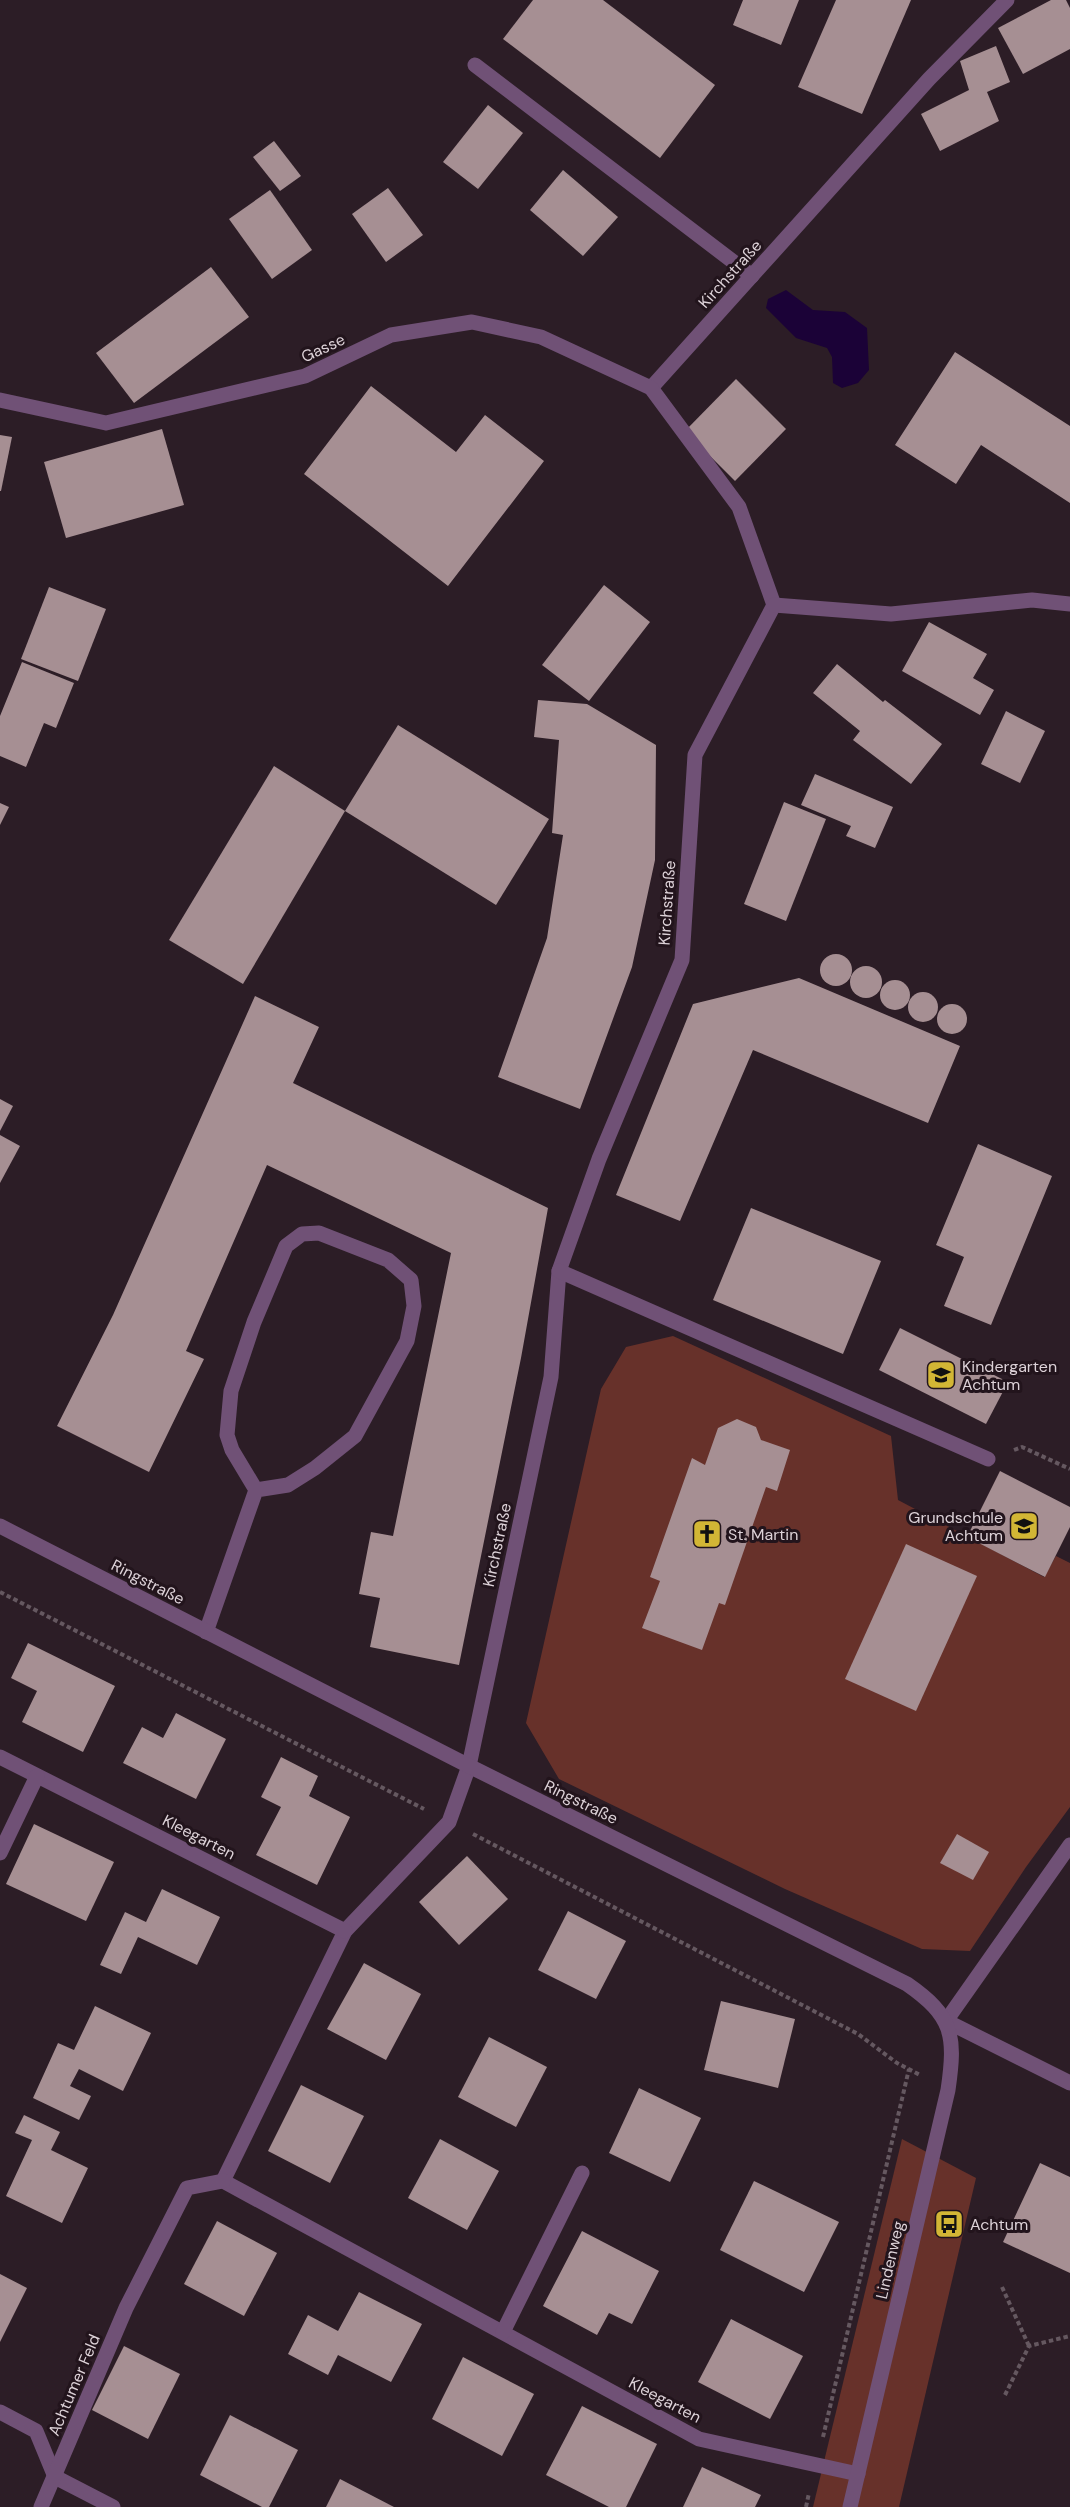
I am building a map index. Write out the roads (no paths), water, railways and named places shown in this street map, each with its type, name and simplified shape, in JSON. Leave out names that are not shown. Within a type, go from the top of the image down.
[{"type":"street","name":"Kirchstraße","points":[[651,388],[929,79],[1007,0]]},
{"type":"street","points":[[475,65],[752,276]]},
{"type":"street","name":"Gasse","points":[[0,400],[106,423],[305,376],[391,335],[472,322],[541,337],[651,388]]},
{"type":"street","points":[[651,388],[739,507],[774,605],[891,614],[1032,600],[1070,604]]},
{"type":"street","name":"Kirchstraße","points":[[345,1931],[449,1822],[469,1766],[551,1377],[559,1271],[599,1159],[682,960],[695,754],[774,605]]},
{"type":"street","points":[[319,1233],[388,1260],[411,1280],[414,1306],[407,1341],[355,1436],[315,1468],[288,1485],[256,1490],[231,1450],[227,1435],[231,1390],[254,1322],[286,1246],[302,1234],[319,1233]]},
{"type":"street","points":[[559,1271],[988,1460]]},
{"type":"street","points":[[206,1632],[256,1490]]},
{"type":"street","name":"Ringstraße","points":[[0,1526],[469,1766],[907,1984],[930,2000],[946,2021]]},
{"type":"street","name":"Kleegarten","points":[[0,1757],[345,1931]]},
{"type":"street","points":[[0,1852],[37,1776]]},
{"type":"street","points":[[1070,1845],[946,2021],[1070,2083]]},
{"type":"street","points":[[222,2181],[345,1931]]},
{"type":"street","name":"Lindenweg","points":[[850,2507],[948,2090],[954,2054],[946,2021]]},
{"type":"street","points":[[503,2332],[582,2173]]},
{"type":"street","name":"Kleegarten","points":[[222,2181],[699,2439],[858,2474]]},
{"type":"street","name":"Achtumer Feld","points":[[41,2507],[126,2308],[187,2188],[222,2181]]},
{"type":"street","name":"Achtumer Feld","points":[[0,2412],[36,2431],[55,2477]]},
{"type":"street","points":[[55,2477],[113,2507]]},
{"type":"place","name":"Kindergarten Achtum","points":[[941,1375]]},
{"type":"place","name":"Grundschule Achtum","points":[[1024,1526]]},
{"type":"place","name":"St. Martin","points":[[707,1534]]},
{"type":"place","name":"Achtum","points":[[949,2224]]}]
